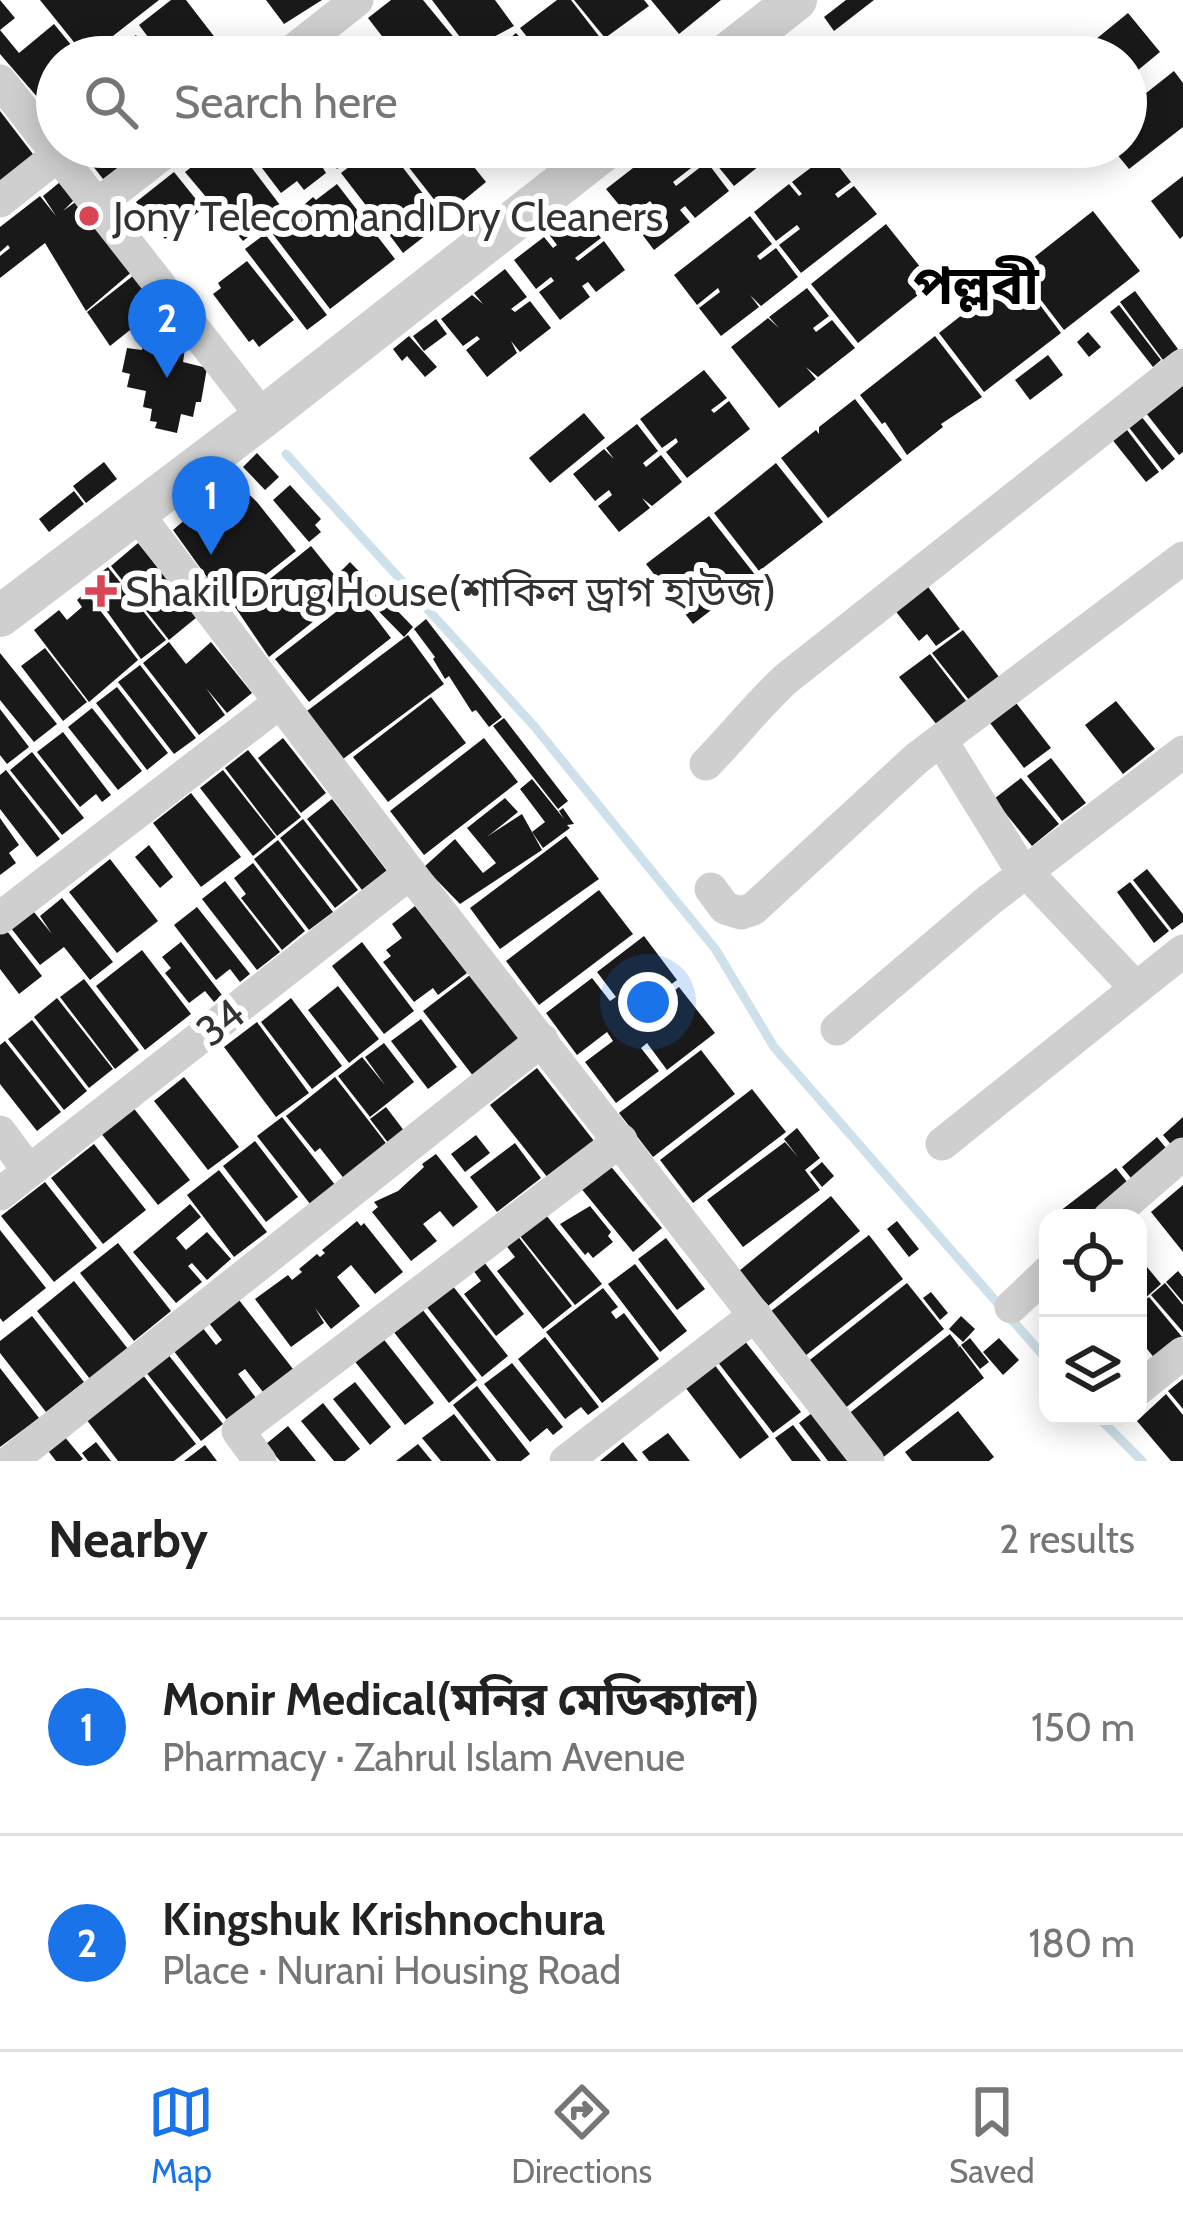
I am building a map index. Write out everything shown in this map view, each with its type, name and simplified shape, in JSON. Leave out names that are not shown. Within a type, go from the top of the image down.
[{"type":"street","points":[[312,36],[357,0]]},
{"type":"street","points":[[750,36],[796,0]]},
{"type":"street","points":[[0,81],[36,127]]},
{"type":"street","points":[[0,201],[42,168]]},
{"type":"street","points":[[68,168],[263,417]]},
{"type":"street","points":[[97,205],[144,168]]},
{"type":"street","points":[[0,616],[581,168]]},
{"type":"street","points":[[706,764],[730,740],[739,723],[788,678],[1183,365]]},
{"type":"street","points":[[136,512],[410,874],[868,1461]]},
{"type":"street","points":[[711,889],[725,908],[741,914],[753,909],[941,740],[1183,558]]},
{"type":"street","points":[[0,918],[280,702]]},
{"type":"street","points":[[941,740],[998,838],[1025,873],[1136,988]]},
{"type":"street","points":[[838,1029],[1025,873],[1183,752]]},
{"type":"street","name":"34","points":[[0,1195],[410,874]]},
{"type":"street","points":[[941,1144],[1183,951]]},
{"type":"street","points":[[11,1461],[542,1040]]},
{"type":"street","points":[[0,1132],[29,1171]]},
{"type":"street","points":[[260,1461],[238,1431],[620,1140]]},
{"type":"street","points":[[1119,1209],[1183,1154]]},
{"type":"street","points":[[1011,1306],[1039,1280]]},
{"type":"street","points":[[566,1461],[755,1315]]},
{"type":"street","points":[[1147,1382],[1183,1353]]},
{"type":"building","points":[[0,0],[15,18],[0,30]]},
{"type":"building","points":[[40,0],[159,0],[113,36],[69,36]]},
{"type":"building","points":[[171,0],[186,0],[214,36],[147,36],[139,25]]},
{"type":"building","points":[[266,0],[322,0],[284,24]]},
{"type":"building","points":[[391,0],[423,0],[453,36],[382,36],[368,18]]},
{"type":"building","points":[[432,0],[495,0],[514,26],[495,36],[459,36]]},
{"type":"building","points":[[557,0],[571,0],[599,36],[526,36],[520,28]]},
{"type":"building","points":[[574,0],[644,0],[649,6],[608,36]]},
{"type":"building","points":[[651,0],[721,0],[679,34]]},
{"type":"building","points":[[846,0],[874,0],[834,31],[824,17]]},
{"type":"building","points":[[1128,13],[1147,36],[1100,36]]},
{"type":"building","points":[[54,24],[64,36],[40,36]]},
{"type":"building","points":[[0,30],[19,53],[36,39],[36,96],[0,54]]},
{"type":"building","points":[[1147,36],[1160,52],[1147,63]]},
{"type":"building","points":[[1174,71],[1183,83],[1183,127],[1147,155],[1147,92]]},
{"type":"building","points":[[0,111],[36,158],[0,186]]},
{"type":"building","points":[[94,168],[117,168],[103,179]]},
{"type":"building","points":[[190,168],[252,168],[283,209],[243,241],[185,172]]},
{"type":"building","points":[[262,168],[323,168],[326,173],[304,190],[297,181],[281,193]]},
{"type":"building","points":[[348,168],[403,168],[444,221],[403,253],[382,225],[377,229],[366,215],[371,212],[341,173]]},
{"type":"building","points":[[409,168],[475,168],[486,182],[443,211]]},
{"type":"building","points":[[633,168],[691,168],[673,182],[676,186],[699,168],[712,168],[729,191],[695,218],[685,206],[680,210],[690,222],[654,250],[632,221],[653,205],[650,201],[629,217],[606,189]]},
{"type":"building","points":[[719,168],[756,168],[734,186]]},
{"type":"building","points":[[810,168],[840,168],[851,182],[835,194],[838,198],[854,186],[877,214],[801,273],[779,245],[800,229],[797,225],[776,241],[754,212],[789,184],[802,194],[792,182]]},
{"type":"building","points":[[174,172],[203,208],[165,239],[136,202]]},
{"type":"building","points":[[1183,176],[1183,236],[1180,239],[1151,201]]},
{"type":"building","points":[[60,182],[74,200],[63,211],[78,200],[134,270],[86,311],[45,243],[0,278],[0,256],[10,248],[0,252],[0,227],[40,196],[56,216],[43,196]]},
{"type":"building","points":[[337,184],[395,259],[330,309],[272,233],[313,197],[316,200]]},
{"type":"building","points":[[579,210],[601,238],[575,258],[578,261],[604,241],[625,270],[596,292],[588,282],[582,286],[590,297],[560,320],[539,292],[554,281],[551,277],[536,289],[514,260],[544,237],[553,248],[557,245],[548,233]]},
{"type":"building","points":[[1093,211],[1140,271],[1064,330],[1018,270]]},
{"type":"building","points":[[750,216],[772,244],[757,256],[760,260],[776,248],[798,277],[761,306],[750,295],[759,307],[721,336],[699,308],[720,292],[718,288],[697,305],[674,275]]},
{"type":"building","points":[[886,224],[933,283],[858,343],[811,284]]},
{"type":"building","points":[[265,234],[327,315],[307,330],[245,249]]},
{"type":"building","points":[[247,261],[294,320],[259,347],[253,339],[249,342],[213,294],[221,288],[218,283]]},
{"type":"building","points":[[505,269],[527,297],[511,309],[515,312],[530,301],[551,328],[520,352],[511,341],[517,353],[487,377],[466,350],[480,339],[477,336],[463,346],[441,319],[472,295],[483,304],[474,293]]},
{"type":"building","points":[[1014,274],[1035,301],[1032,304],[1036,309],[1040,305],[1061,333],[984,392],[939,333]]},
{"type":"building","points":[[134,275],[160,306],[110,346],[87,312]]},
{"type":"building","points":[[807,288],[829,316],[813,328],[816,332],[832,320],[855,348],[818,377],[806,367],[816,379],[779,408],[731,347],[768,318],[779,328],[769,317]]},
{"type":"building","points":[[1135,291],[1178,349],[1163,360],[1120,302]]},
{"type":"building","points":[[1119,305],[1161,360],[1153,367],[1110,312]]},
{"type":"building","points":[[436,319],[447,334],[424,351],[413,336]]},
{"type":"building","points":[[146,330],[187,335],[183,362],[207,368],[201,402],[196,402],[193,417],[181,414],[177,433],[155,428],[157,422],[150,421],[152,409],[143,407],[146,391],[127,387],[130,374],[122,372],[127,348],[142,350]]},
{"type":"building","points":[[1088,332],[1101,347],[1089,357],[1077,342]]},
{"type":"building","points":[[409,336],[437,367],[425,377],[407,356],[402,361],[393,349]]},
{"type":"building","points":[[935,336],[982,397],[941,424],[907,455],[860,395]]},
{"type":"building","points":[[1048,355],[1063,375],[1030,400],[1015,380]]},
{"type":"building","points":[[704,370],[727,398],[711,410],[714,413],[729,401],[750,429],[687,478],[666,452],[678,442],[676,438],[662,448],[640,419]]},
{"type":"building","points":[[1183,381],[1183,452],[1179,455],[1142,408]]},
{"type":"building","points":[[855,399],[902,460],[828,518],[781,458],[816,430],[819,434],[819,427]]},
{"type":"building","points":[[1137,411],[1175,459],[1162,470],[1124,421]]},
{"type":"building","points":[[584,413],[605,438],[550,483],[529,458]]},
{"type":"building","points":[[1121,422],[1159,472],[1146,482],[1107,433]]},
{"type":"building","points":[[637,424],[658,451],[643,463],[646,467],[661,455],[682,482],[652,506],[642,498],[650,508],[619,532],[598,506],[612,495],[609,490],[595,501],[573,474],[604,449],[614,459],[606,448]]},
{"type":"building","points":[[257,453],[279,477],[265,490],[243,467]]},
{"type":"building","points":[[104,462],[117,479],[86,503],[73,486]]},
{"type":"building","points":[[776,463],[823,522],[759,571],[714,513]]},
{"type":"building","points":[[237,468],[242,474],[234,480],[296,551],[227,605],[173,530],[195,511],[190,504]]},
{"type":"building","points":[[290,485],[321,519],[315,525],[321,532],[309,542],[273,500]]},
{"type":"building","points":[[74,491],[84,504],[49,532],[39,519]]},
{"type":"building","points":[[709,516],[756,576],[693,624],[646,564]]},
{"type":"building","points":[[138,543],[197,617],[169,640],[111,566]]},
{"type":"building","points":[[311,546],[349,593],[269,657],[235,607]]},
{"type":"building","points":[[350,562],[378,591],[390,584],[406,602],[401,606],[392,595],[387,600],[413,627],[404,637],[340,572]]},
{"type":"building","points":[[108,567],[166,640],[141,659],[93,592],[105,582],[99,574]]},
{"type":"building","points":[[922,579],[960,629],[936,646],[927,634],[919,641],[890,604]]},
{"type":"building","points":[[86,592],[138,660],[89,702],[34,630],[59,610],[67,620],[82,607],[77,600]]},
{"type":"building","points":[[358,595],[391,638],[309,702],[275,659]]},
{"type":"building","points":[[426,619],[502,717],[489,727],[476,710],[472,712],[449,676],[445,679],[414,629]]},
{"type":"building","points":[[963,630],[999,677],[969,700],[932,653]]},
{"type":"building","points":[[408,635],[444,684],[343,759],[307,711]]},
{"type":"building","points":[[169,642],[186,664],[211,642],[252,693],[227,713],[206,688],[225,715],[199,735],[143,663]]},
{"type":"building","points":[[45,648],[87,702],[63,721],[21,666]]},
{"type":"building","points":[[0,653],[57,724],[34,742],[0,700]]},
{"type":"building","points":[[930,654],[967,702],[937,725],[899,677]]},
{"type":"building","points":[[140,665],[196,738],[174,754],[118,682]]},
{"type":"building","points":[[117,687],[168,753],[147,770],[96,703]]},
{"type":"building","points":[[431,697],[466,743],[388,802],[353,757]]},
{"type":"building","points":[[1013,699],[1051,748],[1024,768],[987,719]]},
{"type":"building","points":[[1116,701],[1155,749],[1123,774],[1085,725]]},
{"type":"building","points":[[92,708],[142,771],[118,790],[68,727]]},
{"type":"building","points":[[0,709],[29,747],[7,764],[0,755]]},
{"type":"building","points":[[504,718],[568,801],[558,809],[493,726]]},
{"type":"building","points":[[63,732],[111,795],[102,802],[96,794],[80,807],[37,752]]},
{"type":"building","points":[[283,738],[326,793],[301,813],[258,758]]},
{"type":"building","points":[[484,738],[518,782],[424,855],[390,811]]},
{"type":"building","points":[[248,750],[301,817],[277,836],[225,768]]},
{"type":"building","points":[[32,752],[84,818],[62,835],[10,770]]},
{"type":"building","points":[[1051,758],[1086,803],[1062,821],[1027,776]]},
{"type":"building","points":[[6,770],[60,839],[37,857],[0,809],[0,775]]},
{"type":"building","points":[[223,770],[276,837],[253,856],[200,788]]},
{"type":"building","points":[[1021,778],[1059,824],[1032,846],[994,799]]},
{"type":"building","points":[[532,779],[564,819],[559,811],[563,808],[574,824],[543,848],[532,832],[545,822],[520,789]]},
{"type":"building","points":[[191,793],[241,857],[201,887],[153,823]]},
{"type":"building","points":[[505,798],[518,812],[488,836],[522,814],[542,850],[460,904],[424,867],[455,839],[483,873],[496,863],[467,828]]},
{"type":"building","points":[[332,799],[387,871],[362,890],[307,819]]},
{"type":"building","points":[[0,818],[19,845],[9,853],[16,863],[0,875]]},
{"type":"building","points":[[303,819],[358,890],[335,908],[280,838]]},
{"type":"building","points":[[566,836],[599,879],[500,949],[470,908]]},
{"type":"building","points":[[278,840],[333,912],[309,930],[254,859]]},
{"type":"building","points":[[149,845],[173,877],[160,888],[135,857]]},
{"type":"building","points":[[110,859],[158,921],[117,953],[69,892]]},
{"type":"building","points":[[253,863],[305,931],[282,950],[241,898],[246,894],[234,878]]},
{"type":"building","points":[[1147,869],[1183,914],[1183,922],[1172,930],[1133,880]]},
{"type":"building","points":[[225,881],[280,952],[257,970],[202,899]]},
{"type":"building","points":[[1130,882],[1169,931],[1154,943],[1117,892]]},
{"type":"building","points":[[599,890],[633,934],[539,1005],[506,961]]},
{"type":"building","points":[[62,898],[113,962],[90,980],[64,947],[40,965],[7,923],[29,906],[52,934],[40,916]]},
{"type":"building","points":[[415,906],[467,973],[438,995],[433,988],[414,1002],[383,962],[391,956],[386,950],[402,938],[392,924]]},
{"type":"building","points":[[197,907],[250,974],[240,982],[230,969],[216,980],[174,925]]},
{"type":"building","points":[[0,922],[42,976],[19,994],[0,969]]},
{"type":"building","points":[[644,936],[677,980],[631,1014],[635,1020],[679,987],[715,1033],[667,1070],[647,1043],[641,1048],[659,1071],[616,1103],[585,1062],[613,1041],[607,1032],[577,1055],[546,1013],[592,978],[610,1001],[616,997],[597,972]]},
{"type":"building","points":[[181,942],[222,995],[214,1002],[205,991],[189,1003],[165,973],[171,968],[162,957]]},
{"type":"building","points":[[362,942],[414,1011],[384,1034],[332,966]]},
{"type":"building","points":[[142,950],[191,1014],[145,1050],[96,986]]},
{"type":"building","points":[[470,975],[524,1045],[477,1081],[423,1011]]},
{"type":"building","points":[[84,979],[139,1050],[115,1069],[60,997]]},
{"type":"building","points":[[338,986],[379,1039],[349,1063],[308,1010]]},
{"type":"building","points":[[57,998],[113,1069],[89,1088],[34,1017]]},
{"type":"building","points":[[291,998],[342,1066],[312,1089],[261,1022]]},
{"type":"building","points":[[421,1019],[457,1067],[428,1089],[391,1041]]},
{"type":"building","points":[[32,1020],[87,1091],[64,1110],[8,1039]]},
{"type":"building","points":[[257,1022],[309,1093],[276,1117],[224,1047]]},
{"type":"building","points":[[5,1041],[61,1112],[37,1131],[0,1084],[0,1045]]},
{"type":"building","points":[[384,1043],[414,1082],[370,1117],[338,1076],[362,1057],[385,1085],[365,1057]]},
{"type":"building","points":[[701,1050],[735,1094],[653,1157],[619,1113]]},
{"type":"building","points":[[537,1068],[594,1141],[548,1178],[490,1105]]},
{"type":"building","points":[[184,1077],[239,1147],[208,1170],[154,1101]]},
{"type":"building","points":[[335,1077],[392,1151],[349,1185],[286,1116]]},
{"type":"building","points":[[752,1089],[786,1132],[693,1203],[660,1160]]},
{"type":"building","points":[[132,1106],[190,1180],[158,1205],[100,1132]]},
{"type":"building","points":[[386,1107],[405,1132],[389,1144],[370,1119]]},
{"type":"building","points":[[282,1117],[339,1190],[314,1209],[257,1136]]},
{"type":"building","points":[[1183,1117],[1183,1140],[1174,1148],[1163,1135]]},
{"type":"building","points":[[797,1128],[820,1158],[805,1170],[820,1190],[743,1247],[707,1200],[785,1142],[798,1157],[784,1139]]},
{"type":"building","points":[[476,1135],[490,1153],[465,1172],[451,1154]]},
{"type":"building","points":[[1157,1137],[1170,1153],[1135,1183],[1122,1167]]},
{"type":"building","points":[[255,1141],[298,1197],[266,1222],[223,1166]]},
{"type":"building","points":[[515,1143],[541,1178],[497,1212],[470,1177]]},
{"type":"building","points":[[94,1144],[146,1210],[103,1244],[51,1178]]},
{"type":"building","points":[[436,1154],[478,1207],[453,1227],[440,1211],[423,1224],[437,1241],[411,1261],[372,1212],[378,1207],[374,1202],[398,1191]]},
{"type":"building","points":[[822,1162],[834,1176],[822,1187],[810,1172]]},
{"type":"building","points":[[608,1163],[662,1228],[633,1252],[580,1187]]},
{"type":"building","points":[[1116,1168],[1132,1188],[1105,1209],[1063,1209]]},
{"type":"building","points":[[219,1170],[267,1232],[234,1257],[187,1195]]},
{"type":"building","points":[[45,1182],[97,1248],[54,1282],[1,1216]]},
{"type":"building","points":[[1183,1185],[1183,1252],[1151,1212]]},
{"type":"building","points":[[831,1196],[860,1231],[768,1306],[739,1271]]},
{"type":"building","points":[[190,1204],[201,1217],[176,1238],[186,1250],[207,1232],[231,1259],[207,1280],[192,1263],[188,1266],[202,1282],[176,1303],[133,1252]]},
{"type":"building","points":[[590,1206],[611,1232],[608,1236],[613,1242],[593,1258],[588,1252],[585,1255],[560,1224]]},
{"type":"building","points":[[546,1215],[602,1284],[575,1305],[520,1236]]},
{"type":"building","points":[[357,1221],[361,1226],[364,1223],[403,1272],[375,1294],[351,1265],[337,1277],[360,1306],[331,1329],[315,1308],[324,1323],[291,1347],[255,1299],[288,1275],[292,1280]]},
{"type":"building","points":[[897,1221],[919,1249],[909,1257],[887,1229]]},
{"type":"building","points":[[0,1230],[46,1288],[3,1322],[0,1318]]},
{"type":"building","points":[[517,1235],[572,1306],[543,1329],[497,1271],[515,1257],[505,1244]]},
{"type":"building","points":[[869,1235],[903,1279],[805,1356],[770,1312]]},
{"type":"building","points":[[666,1238],[705,1289],[677,1310],[638,1259]]},
{"type":"building","points":[[118,1243],[171,1311],[134,1341],[80,1273]]},
{"type":"building","points":[[484,1262],[524,1314],[496,1336],[464,1294],[481,1281],[473,1270]]},
{"type":"building","points":[[635,1264],[687,1331],[660,1352],[608,1284]]},
{"type":"building","points":[[1147,1267],[1161,1284],[1147,1296]]},
{"type":"building","points":[[1178,1271],[1183,1277],[1183,1302],[1166,1282]]},
{"type":"building","points":[[74,1281],[128,1349],[90,1379],[37,1311]]},
{"type":"building","points":[[907,1283],[944,1329],[844,1409],[806,1363]]},
{"type":"building","points":[[1165,1283],[1183,1305],[1183,1332],[1151,1295]]},
{"type":"building","points":[[452,1285],[508,1356],[482,1377],[426,1306]]},
{"type":"building","points":[[603,1288],[618,1307],[611,1312],[616,1319],[624,1313],[659,1359],[602,1403],[546,1332]]},
{"type":"building","points":[[931,1292],[948,1313],[940,1320],[923,1298]]},
{"type":"building","points":[[1147,1299],[1183,1338],[1161,1366],[1147,1349]]},
{"type":"building","points":[[239,1300],[293,1369],[263,1392],[245,1369],[238,1374],[256,1398],[227,1420],[173,1350],[202,1327],[216,1345],[222,1340],[209,1323]]},
{"type":"building","points":[[422,1309],[477,1380],[449,1403],[393,1331]]},
{"type":"building","points":[[32,1316],[84,1382],[46,1412],[0,1353],[0,1341]]},
{"type":"building","points":[[961,1316],[975,1329],[963,1342],[949,1329]]},
{"type":"building","points":[[378,1332],[434,1403],[405,1425],[349,1354]]},
{"type":"building","points":[[950,1334],[984,1378],[881,1459],[847,1415]]},
{"type":"building","points":[[545,1337],[599,1407],[588,1415],[581,1407],[565,1419],[518,1359]]},
{"type":"building","points":[[970,1338],[989,1362],[980,1369],[961,1345]]},
{"type":"building","points":[[999,1338],[1019,1360],[1003,1375],[983,1352]]},
{"type":"building","points":[[744,1340],[801,1412],[773,1433],[717,1361]]},
{"type":"building","points":[[167,1353],[223,1424],[201,1441],[145,1371]]},
{"type":"building","points":[[512,1363],[563,1427],[553,1435],[547,1428],[530,1442],[484,1384]]},
{"type":"building","points":[[714,1364],[769,1437],[740,1459],[685,1387]]},
{"type":"building","points":[[0,1368],[39,1418],[0,1447]]},
{"type":"building","points":[[143,1375],[196,1444],[174,1461],[118,1461],[86,1419]]},
{"type":"building","points":[[1183,1379],[1183,1409],[1168,1391]]},
{"type":"building","points":[[355,1382],[391,1427],[370,1445],[333,1399]]},
{"type":"building","points":[[477,1386],[530,1454],[521,1461],[497,1461],[453,1405]]},
{"type":"building","points":[[1166,1394],[1183,1415],[1183,1461],[1171,1461],[1140,1425],[1147,1425],[1147,1412]]},
{"type":"building","points":[[323,1403],[360,1449],[345,1461],[334,1461],[301,1421]]},
{"type":"building","points":[[817,1409],[856,1461],[828,1461],[799,1423]]},
{"type":"building","points":[[958,1411],[994,1457],[989,1461],[912,1461],[905,1452]]},
{"type":"building","points":[[454,1414],[491,1461],[441,1461],[422,1438]]},
{"type":"building","points":[[793,1425],[821,1461],[792,1461],[775,1438]]},
{"type":"building","points":[[288,1426],[316,1461],[280,1461],[266,1444]]},
{"type":"building","points":[[59,1430],[83,1459],[56,1461],[42,1443]]},
{"type":"building","points":[[668,1433],[690,1461],[649,1461],[642,1452]]},
{"type":"building","points":[[96,1442],[111,1461],[88,1461],[82,1453]]},
{"type":"building","points":[[623,1442],[638,1461],[600,1461]]},
{"type":"building","points":[[418,1444],[432,1461],[396,1461]]},
{"type":"building","points":[[205,1445],[217,1461],[184,1461]]},
{"type":"waterway","points":[[286,454],[534,726],[716,950],[774,1047],[1039,1351]]},
{"type":"waterway","points":[[1106,1425],[1142,1461]]},
{"type":"place","name":"Jony Telecom and Dry Cleaners","points":[[89,216]]},
{"type":"place","name":"Kingshuk Krishnochura","points":[[167,378]]},
{"type":"place","name":"Monir Medical(মনির মেডিক্যাল)","points":[[211,555]]},
{"type":"place","name":"Shakil Drug House(শাকিল ড্রাগ হাউজ)","points":[[101,591]]},
{"type":"district","name":"পল্লবী","points":[[976,285]]}]
